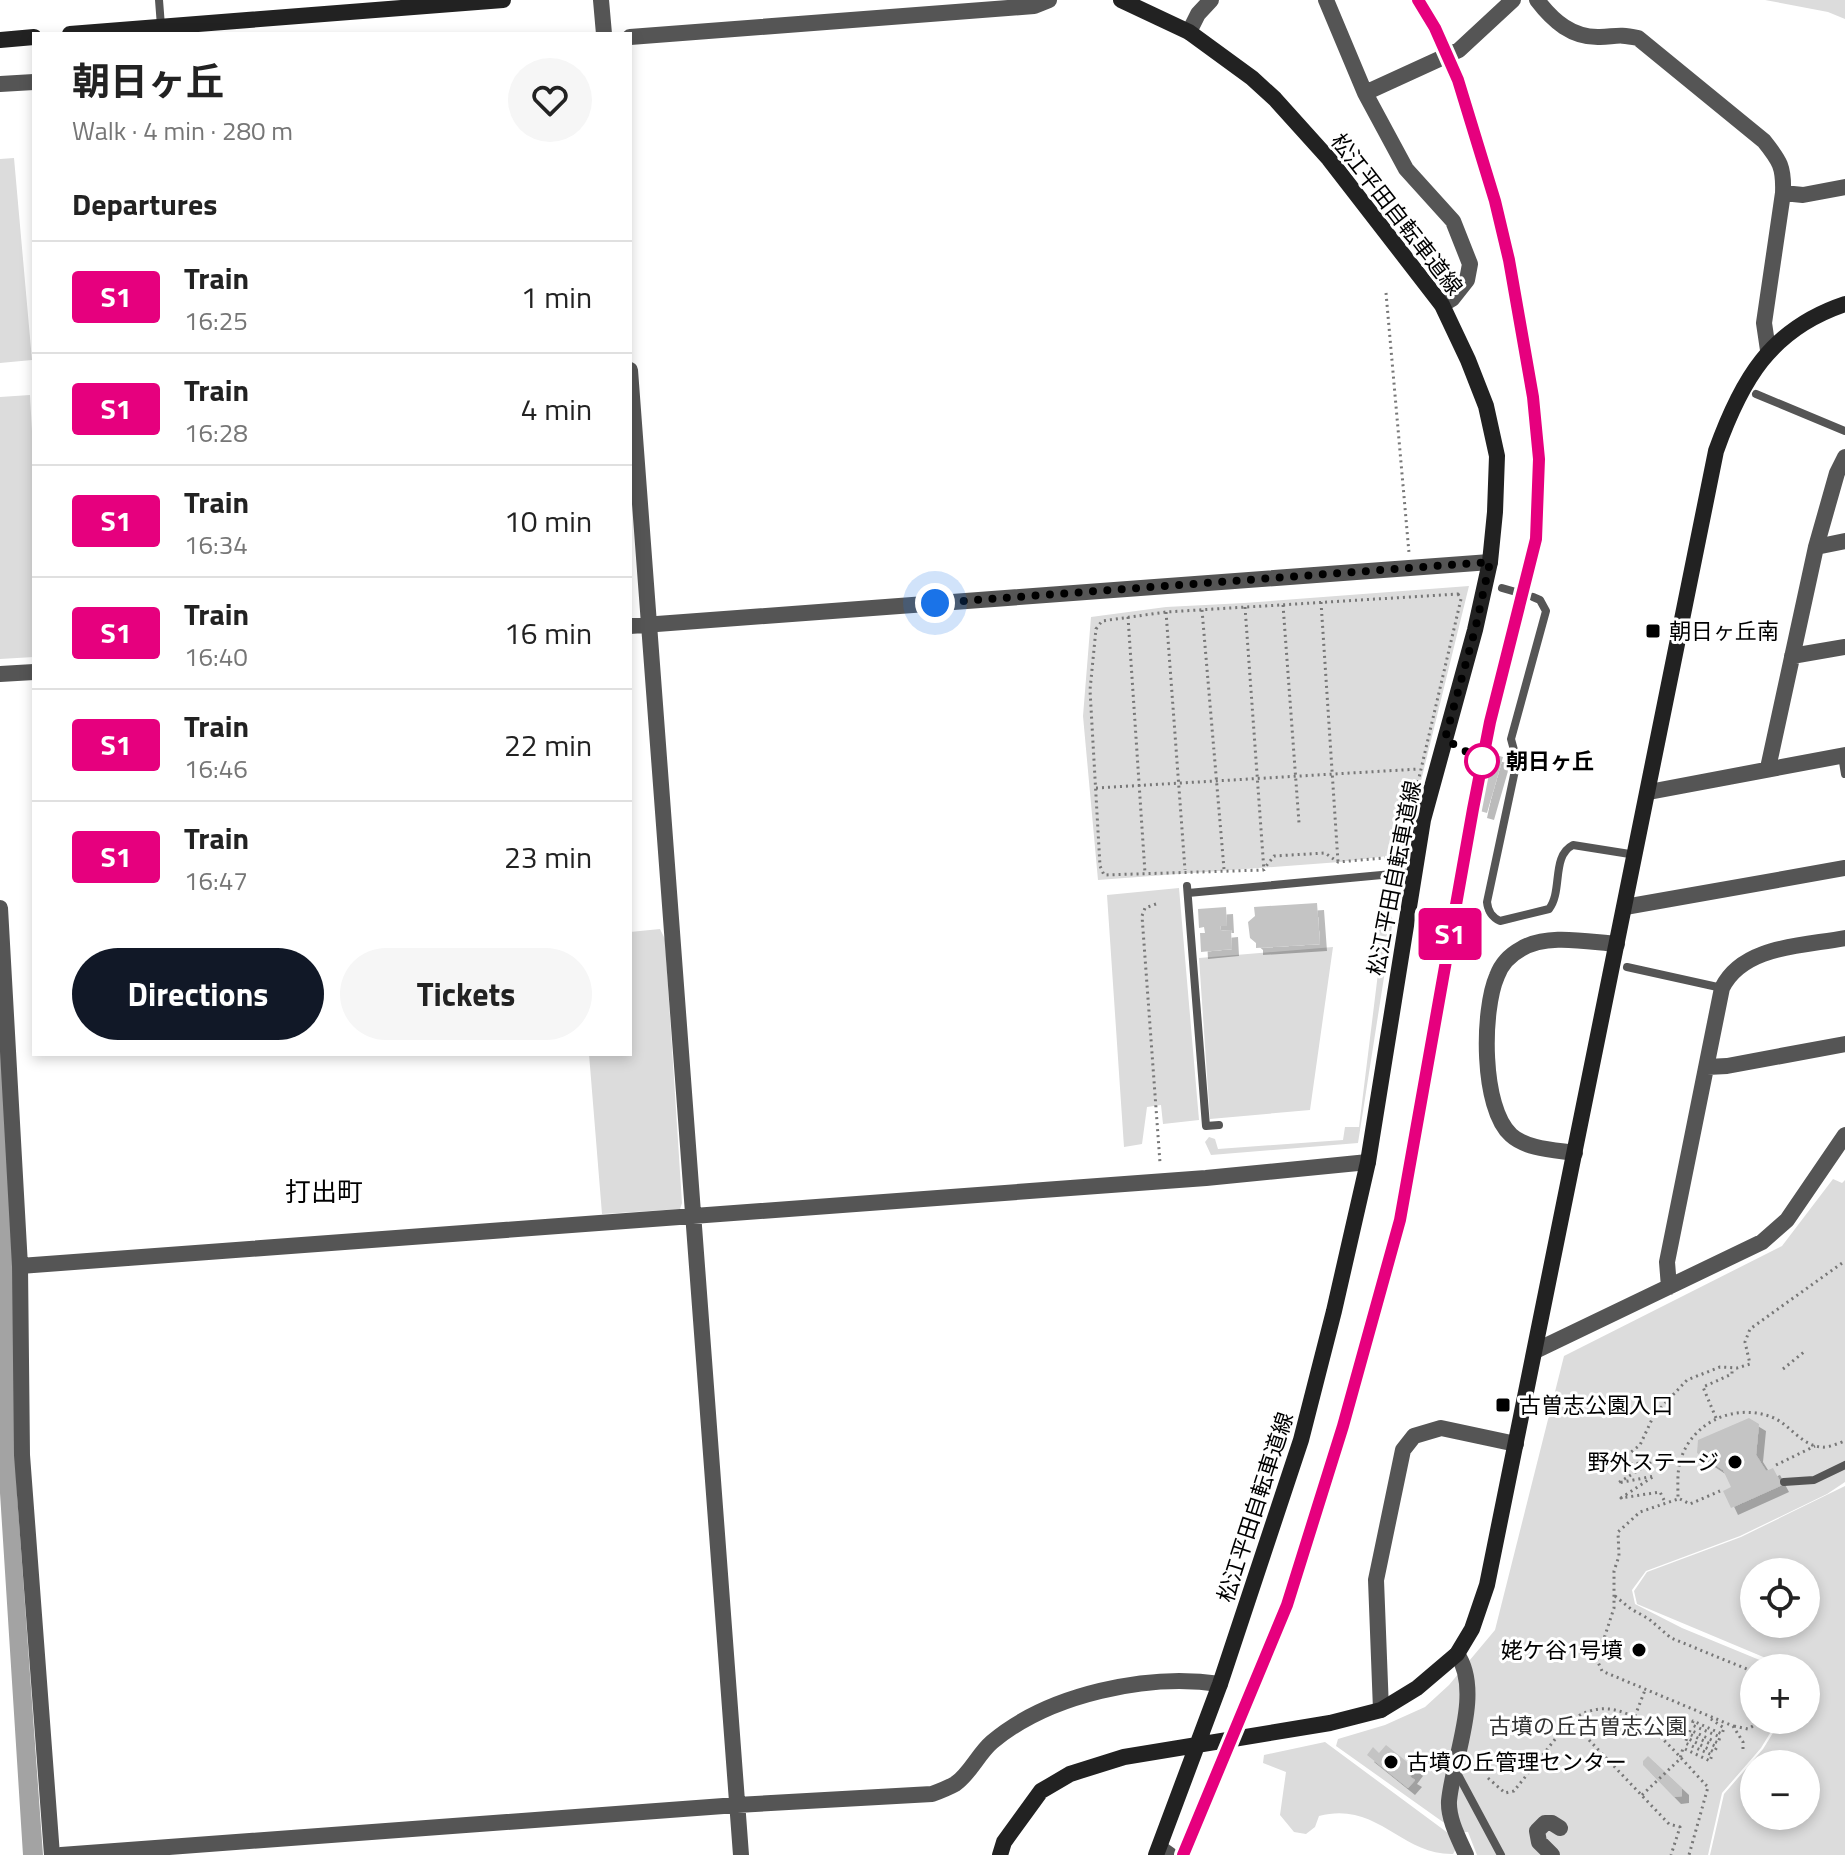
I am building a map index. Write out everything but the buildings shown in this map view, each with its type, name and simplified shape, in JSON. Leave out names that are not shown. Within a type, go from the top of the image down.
[{"type":"street","points":[[93,32],[503,0]]},
{"type":"street","points":[[601,0],[604,32]]},
{"type":"street","points":[[632,37],[1034,6],[1049,0]]},
{"type":"street","name":"松江平田自転車道線","points":[[1121,0],[1189,32],[1252,78],[1329,159],[1442,305],[1486,406],[1497,456],[1490,562],[1475,630],[1423,820],[1368,1162],[1301,1440],[1162,1853]]},
{"type":"street","points":[[1189,32],[1198,14],[1211,0]]},
{"type":"street","points":[[1326,0],[1365,93],[1406,169],[1453,221],[1470,264],[1467,280],[1452,299],[1442,305]]},
{"type":"street","points":[[1365,93],[1459,50],[1513,0]]},
{"type":"street","points":[[1537,0],[1555,23],[1577,33],[1599,37],[1615,33],[1638,38],[1764,141],[1778,158],[1784,172],[1783,193],[1764,323],[1768,350]]},
{"type":"street","points":[[0,40],[32,37]]},
{"type":"street","points":[[0,84],[32,82]]},
{"type":"street","points":[[1783,193],[1803,195],[1845,187]]},
{"type":"street","points":[[1000,1855],[1004,1842],[1041,1791],[1070,1774],[1124,1757],[1330,1723],[1381,1710],[1417,1688],[1457,1654],[1472,1629],[1487,1585],[1716,451],[1737,397],[1768,350],[1790,332],[1845,304]]},
{"type":"street","points":[[632,396],[741,1855]]},
{"type":"street","points":[[1768,768],[1816,547],[1837,473],[1845,457]]},
{"type":"street","points":[[1816,547],[1845,541]]},
{"type":"street","points":[[632,626],[1490,562]]},
{"type":"street","points":[[1792,656],[1845,647]]},
{"type":"street","points":[[0,674],[32,672]]},
{"type":"street","points":[[1649,792],[1843,755]]},
{"type":"street","points":[[1625,907],[1845,868]]},
{"type":"street","points":[[0,908],[20,1266],[22,1455],[52,1855]]},
{"type":"street","points":[[1669,1287],[1667,1262],[1722,988],[1736,968],[1752,958],[1845,938]]},
{"type":"street","points":[[1575,1153],[1536,1147],[1512,1137],[1499,1121],[1491,1098],[1486,1035],[1496,977],[1507,959],[1535,942],[1617,944]]},
{"type":"street","points":[[1707,1067],[1845,1044]]},
{"type":"street","points":[[1535,1351],[1762,1242],[1787,1220],[1845,1135]]},
{"type":"street","points":[[20,1266],[1161,1181],[1368,1162]]},
{"type":"street","points":[[1381,1710],[1376,1580],[1403,1450],[1414,1436],[1441,1428],[1516,1444]]},
{"type":"street","points":[[1457,1654],[1465,1666],[1468,1693],[1449,1804],[1453,1824],[1466,1855]]},
{"type":"street","points":[[61,1855],[737,1805],[932,1794],[956,1783],[991,1743],[1021,1723],[1066,1701],[1134,1683],[1198,1681],[1220,1684]]},
{"type":"street","points":[[1552,1855],[1539,1842],[1537,1831],[1545,1823],[1560,1828]]},
{"type":"lane","points":[[159,0],[161,26]]},
{"type":"lane","points":[[1756,394],[1845,431]]},
{"type":"lane","points":[[1502,588],[1516,592]]},
{"type":"lane","points":[[1533,597],[1540,600],[1546,611],[1511,739],[1517,761],[1488,909],[1500,921],[1549,909],[1554,901],[1562,856],[1573,845],[1636,855]]},
{"type":"lane","points":[[1843,755],[1845,774]]},
{"type":"lane","points":[[1219,1125],[1206,1126],[1188,890],[1414,872]]},
{"type":"lane","points":[[1627,967],[1722,988]]},
{"type":"lane","points":[[1784,1482],[1814,1480],[1845,1465]]},
{"type":"lane","points":[[1455,1770],[1501,1855]]},
{"type":"path","points":[[1386,293],[1410,568]]},
{"type":"path","points":[[1458,594],[1461,599],[1402,850],[1395,857],[1338,862],[1325,853],[1274,856],[1263,870],[1104,875],[1100,866],[1090,690],[1096,629],[1102,621],[1166,612],[1458,594]]},
{"type":"path","points":[[1321,602],[1339,879]]},
{"type":"path","points":[[1283,605],[1299,823]]},
{"type":"path","points":[[1245,607],[1265,886]]},
{"type":"path","points":[[1202,610],[1224,869]]},
{"type":"path","points":[[1166,612],[1185,866]]},
{"type":"path","points":[[1128,617],[1145,874]]},
{"type":"path","points":[[1096,788],[1421,768]]},
{"type":"path","points":[[1156,904],[1145,908],[1142,916],[1161,1181]]},
{"type":"path","points":[[1665,1502],[1660,1492],[1621,1498],[1654,1476],[1618,1483],[1650,1463],[1616,1464],[1640,1445],[1654,1415],[1687,1380],[1720,1367],[1750,1364],[1745,1342],[1750,1329],[1845,1261]]},
{"type":"path","points":[[1783,1369],[1804,1352]]},
{"type":"path","points":[[1716,1419],[1703,1387],[1732,1374],[1732,1368]]},
{"type":"path","points":[[1678,1499],[1679,1463],[1685,1448],[1697,1431],[1716,1419],[1743,1411],[1761,1414],[1784,1424],[1803,1441],[1823,1448],[1845,1441]]},
{"type":"path","points":[[1776,1465],[1816,1445]]},
{"type":"path","points":[[1720,1491],[1690,1504],[1678,1499],[1640,1512],[1618,1532],[1614,1608],[1597,1660],[1602,1671],[1740,1727]]},
{"type":"path","points":[[1615,1596],[1671,1638],[1740,1666]]},
{"type":"path","points":[[1635,1716],[1645,1690]]},
{"type":"path","points":[[1488,1778],[1505,1793],[1519,1788],[1568,1723],[1592,1709],[1620,1710],[1635,1716],[1708,1787],[1689,1855]]},
{"type":"path","points":[[1642,1795],[1680,1759],[1683,1748],[1710,1761],[1712,1755],[1685,1743],[1687,1738],[1714,1752],[1717,1747],[1689,1734],[1690,1730],[1718,1743],[1720,1737],[1692,1725],[1693,1721],[1722,1734],[1724,1728],[1705,1715]]},
{"type":"path","points":[[1733,1726],[1743,1742],[1743,1749]]},
{"type":"path","points":[[1589,1740],[1669,1824],[1680,1827],[1671,1855]]},
{"type":"green space","points":[[1765,0],[1845,0],[1845,19],[1828,12]]},
{"type":"green space","points":[[14,158],[32,360],[0,363],[0,159]]},
{"type":"green space","points":[[30,395],[32,657],[0,659],[0,397]]},
{"type":"green space","points":[[1469,586],[1403,854],[1340,862],[1098,880],[1083,716],[1091,617],[1166,607]]},
{"type":"green space","points":[[1179,888],[1199,1120],[1163,1124],[1161,1105],[1147,1107],[1142,1144],[1124,1147],[1107,895]]},
{"type":"green space","points":[[1384,912],[1390,914],[1393,920],[1358,1143],[1211,1155],[1205,1142],[1209,1137],[1215,1139],[1218,1149],[1343,1140],[1345,1127],[1359,1127],[1381,949],[1371,939],[1377,915]]},
{"type":"green space","points":[[660,929],[665,939],[682,1203],[680,1209],[602,1214],[589,1056],[632,1056],[632,932]]},
{"type":"green space","points":[[1333,947],[1310,1110],[1210,1119],[1199,958]]},
{"type":"green space","name":"古墳の丘古曽志公園","points":[[1833,1179],[1842,1183],[1845,1180],[1845,1482],[1827,1494],[1740,1536],[1646,1571],[1632,1590],[1635,1604],[1682,1628],[1745,1654],[1740,1654],[1740,1734],[1770,1734],[1759,1750],[1740,1750],[1740,1772],[1722,1793],[1708,1855],[1477,1855],[1468,1832],[1457,1832],[1336,1746],[1338,1739],[1385,1725],[1425,1707],[1449,1685],[1495,1630],[1564,1356],[1782,1246]]},
{"type":"green space","points":[[1845,1486],[1845,1855],[1710,1855],[1724,1794],[1740,1776],[1740,1830],[1820,1830],[1820,1750],[1762,1750],[1772,1734],[1820,1734],[1820,1654],[1756,1654],[1637,1604],[1634,1591],[1647,1572],[1741,1537]]},
{"type":"green space","points":[[1325,1742],[1452,1836],[1457,1847],[1453,1854],[1434,1852],[1373,1822],[1340,1813],[1319,1816],[1315,1827],[1306,1834],[1294,1832],[1280,1815],[1286,1772],[1263,1763],[1264,1755]]},
{"type":"shaded area","points":[[0,999],[10,1130],[17,1493],[43,1855],[23,1855],[0,1493]]},
{"type":"railway","points":[[1183,1855],[1287,1605],[1343,1426],[1400,1220],[1461,867],[1490,722],[1536,539],[1539,459],[1533,397],[1509,260],[1495,201],[1458,80],[1435,28],[1418,0]]},
{"type":"train","name":"S1","points":[[1183,1855],[1287,1605],[1343,1426],[1400,1220],[1461,867],[1490,722],[1536,539],[1539,459],[1533,397],[1509,260],[1495,201],[1458,80],[1435,28],[1418,0]]},
{"type":"place","name":"朝日ヶ丘南","points":[[1653,631]]},
{"type":"place","name":"朝日ヶ丘","points":[[1482,761]]},
{"type":"place","name":"古曽志公園入口","points":[[1503,1405]]},
{"type":"place","name":"野外ステージ","points":[[1735,1462]]},
{"type":"place","name":"姥ケ谷1号墳","points":[[1639,1650]]},
{"type":"place","name":"古墳の丘管理センター","points":[[1391,1762]]},
{"type":"district","name":"打出町","points":[[324,1192]]},
{"type":"route","points":[[935,603],[1490,562],[1445,739],[1482,761]]}]
